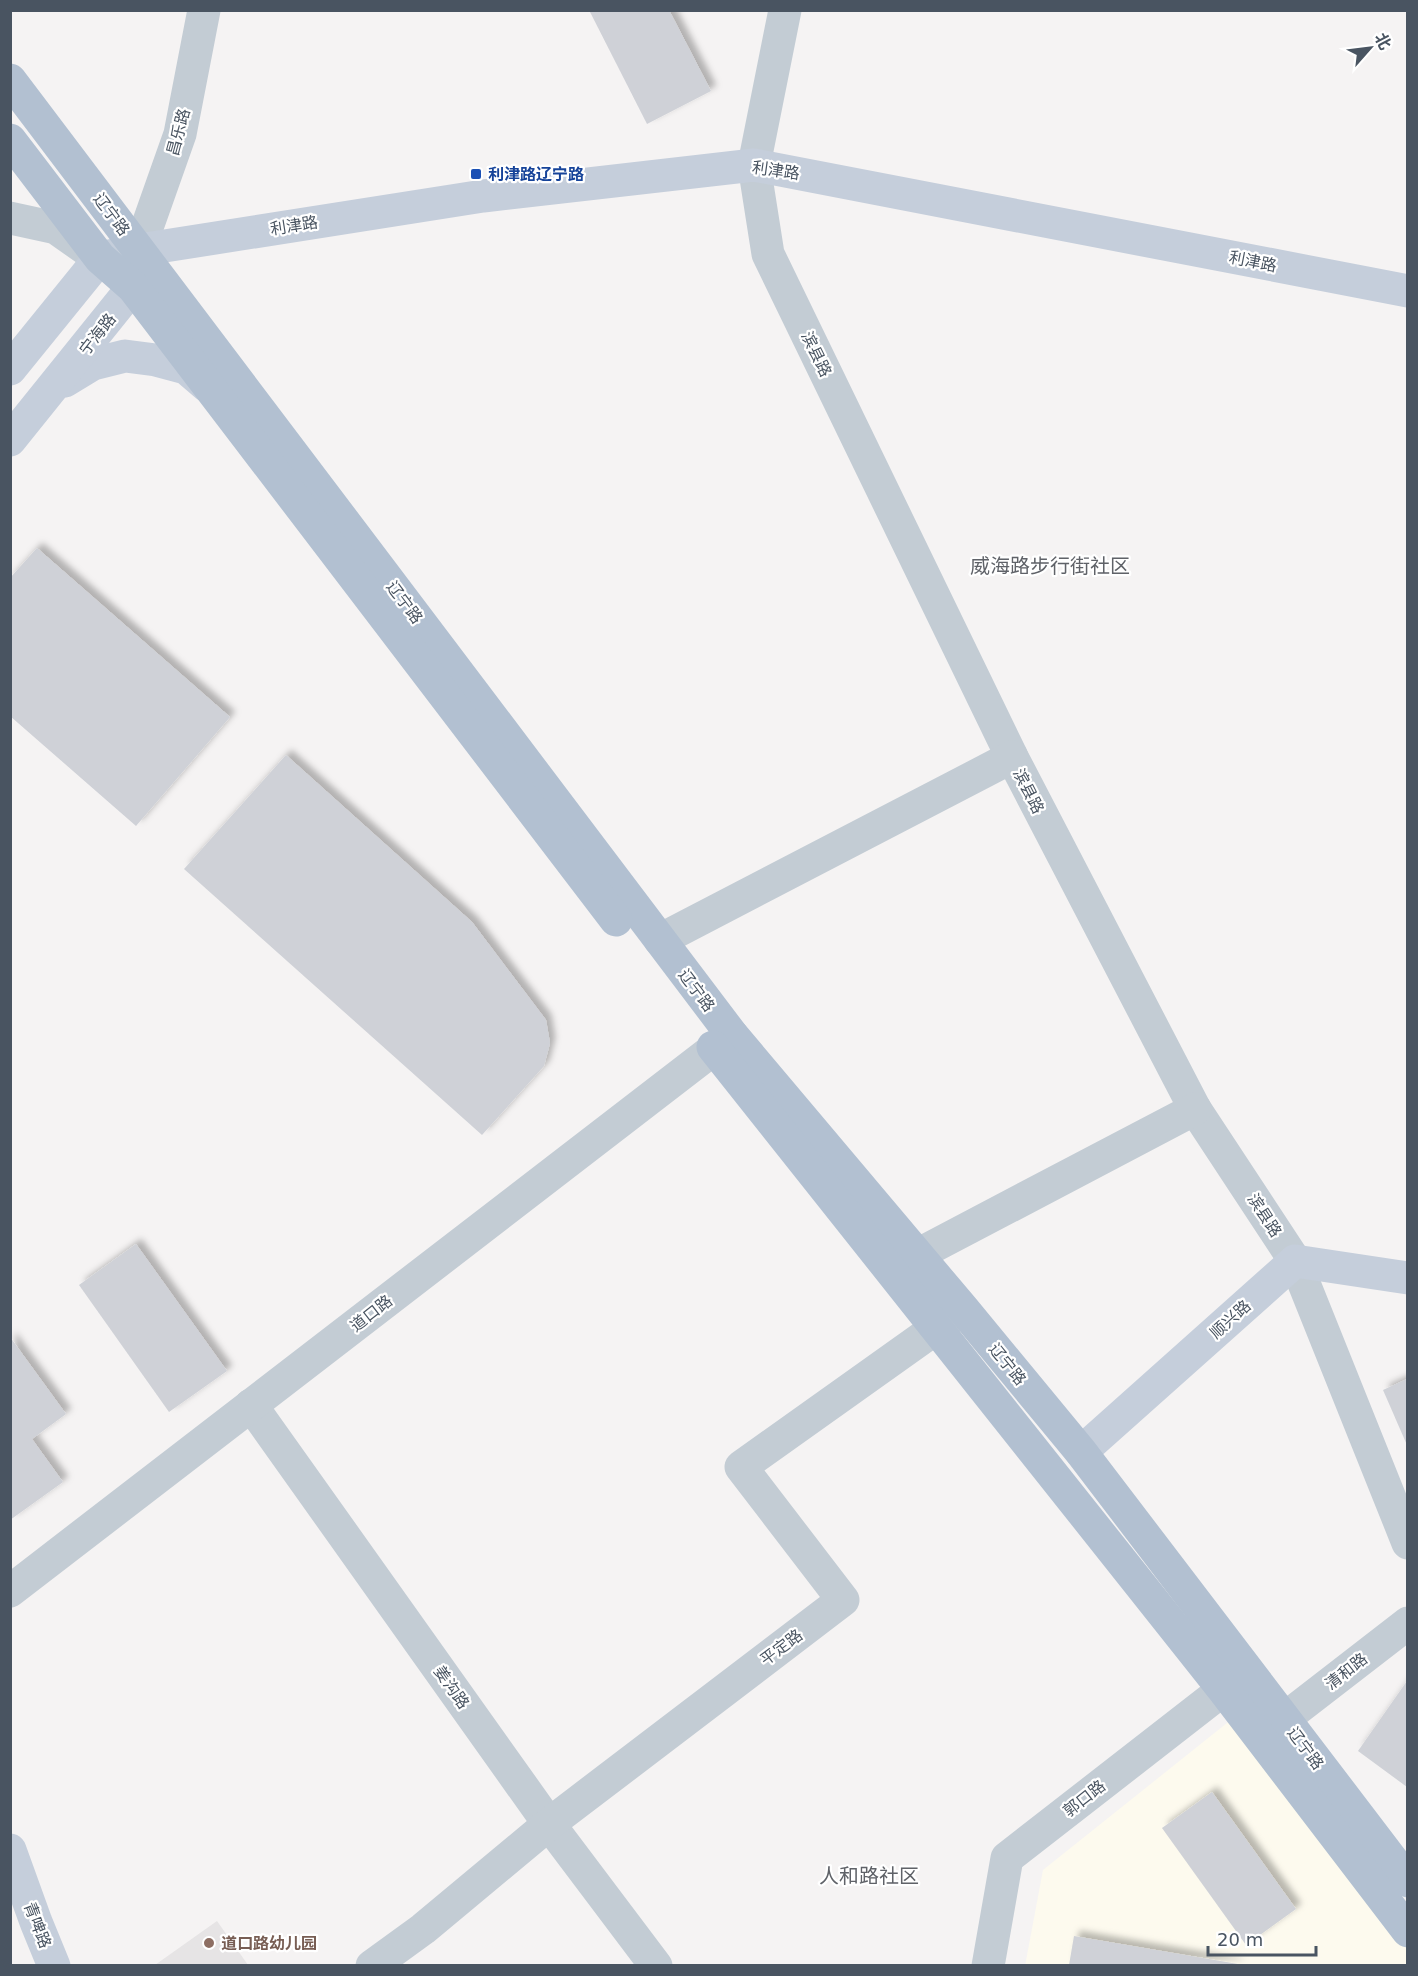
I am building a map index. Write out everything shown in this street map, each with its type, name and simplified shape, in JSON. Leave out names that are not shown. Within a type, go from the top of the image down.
[{"type":"main road","name":"辽宁路","points":[[10,80],[660,940],[723,1042],[917,1255],[1081,1452],[1407,1931]]},
{"type":"main road","name":"辽宁路","points":[[10,140],[100,258],[133,287],[723,1042],[936,1328],[1235,1680],[1284,1719],[1407,1881]]},
{"type":"street","name":"昌乐路","points":[[139,250],[180,134],[204,10]]},
{"type":"street","name":"滨县路","points":[[785,10],[754,165],[768,254],[1012,757],[1195,1109],[1295,1261],[1407,1543]]},
{"type":"street","name":"利津路","points":[[139,250],[483,196],[754,165],[1407,291]]},
{"type":"street","points":[[10,218],[56,228],[100,258]]},
{"type":"street","points":[[10,369],[100,258],[139,250]]},
{"type":"street","name":"宁海路","points":[[10,440],[133,287],[139,250]]},
{"type":"street","points":[[53,388],[93,364],[125,356],[156,360],[186,368],[213,391]]},
{"type":"street","points":[[660,940],[1012,757]]},
{"type":"street","name":"道口路","points":[[10,1591],[723,1042]]},
{"type":"street","points":[[917,1255],[1195,1109]]},
{"type":"street","points":[[1295,1261],[1407,1278]]},
{"type":"street","name":"顺兴路","points":[[1081,1452],[1295,1261]]},
{"type":"street","name":"平定路","points":[[372,1965],[423,1929],[549,1824],[843,1600],[741,1467],[963,1309]]},
{"type":"street","name":"姜沟路","points":[[251,1405],[549,1824],[657,1965]]},
{"type":"street","name":"清和路","points":[[1284,1719],[1407,1623]]},
{"type":"street","name":"郭口路","points":[[988,1965],[1007,1858],[1235,1680]]},
{"type":"street","name":"青啤路","points":[[10,1850],[54,1965]]},
{"type":"shaded area","points":[[1237,1715],[1407,1945],[1407,1965],[1025,1966],[1043,1870]]},
{"type":"shaded area","name":"道口路幼儿园","points":[[217,1921],[248,1965],[155,1965]]},
{"type":"building","points":[[589,10],[669,10],[711,91],[647,124]]},
{"type":"building","points":[[37,548],[230,717],[136,826],[10,716],[10,578]]},
{"type":"building","points":[[286,755],[472,922],[546,1020],[550,1043],[544,1066],[482,1135],[184,869]]},
{"type":"building","points":[[136,1244],[227,1371],[169,1412],[79,1285]]},
{"type":"building","points":[[10,1337],[66,1414],[32,1439],[63,1482],[10,1520]]},
{"type":"building","points":[[1407,1379],[1407,1445],[1383,1390]]},
{"type":"building","points":[[1407,1681],[1407,1787],[1358,1751]]},
{"type":"building","points":[[1212,1792],[1296,1909],[1246,1945],[1162,1828]]},
{"type":"building","points":[[1074,1936],[1238,1964],[1238,1965],[1069,1965]]},
{"type":"place","name":"利津路辽宁路","points":[[476,174]]},
{"type":"place","name":"道口路幼儿园","points":[[209,1943]]},
{"type":"district","name":"威海路步行街社区","points":[[1050,566]]},
{"type":"district","name":"人和路社区","points":[[869,1876]]}]
